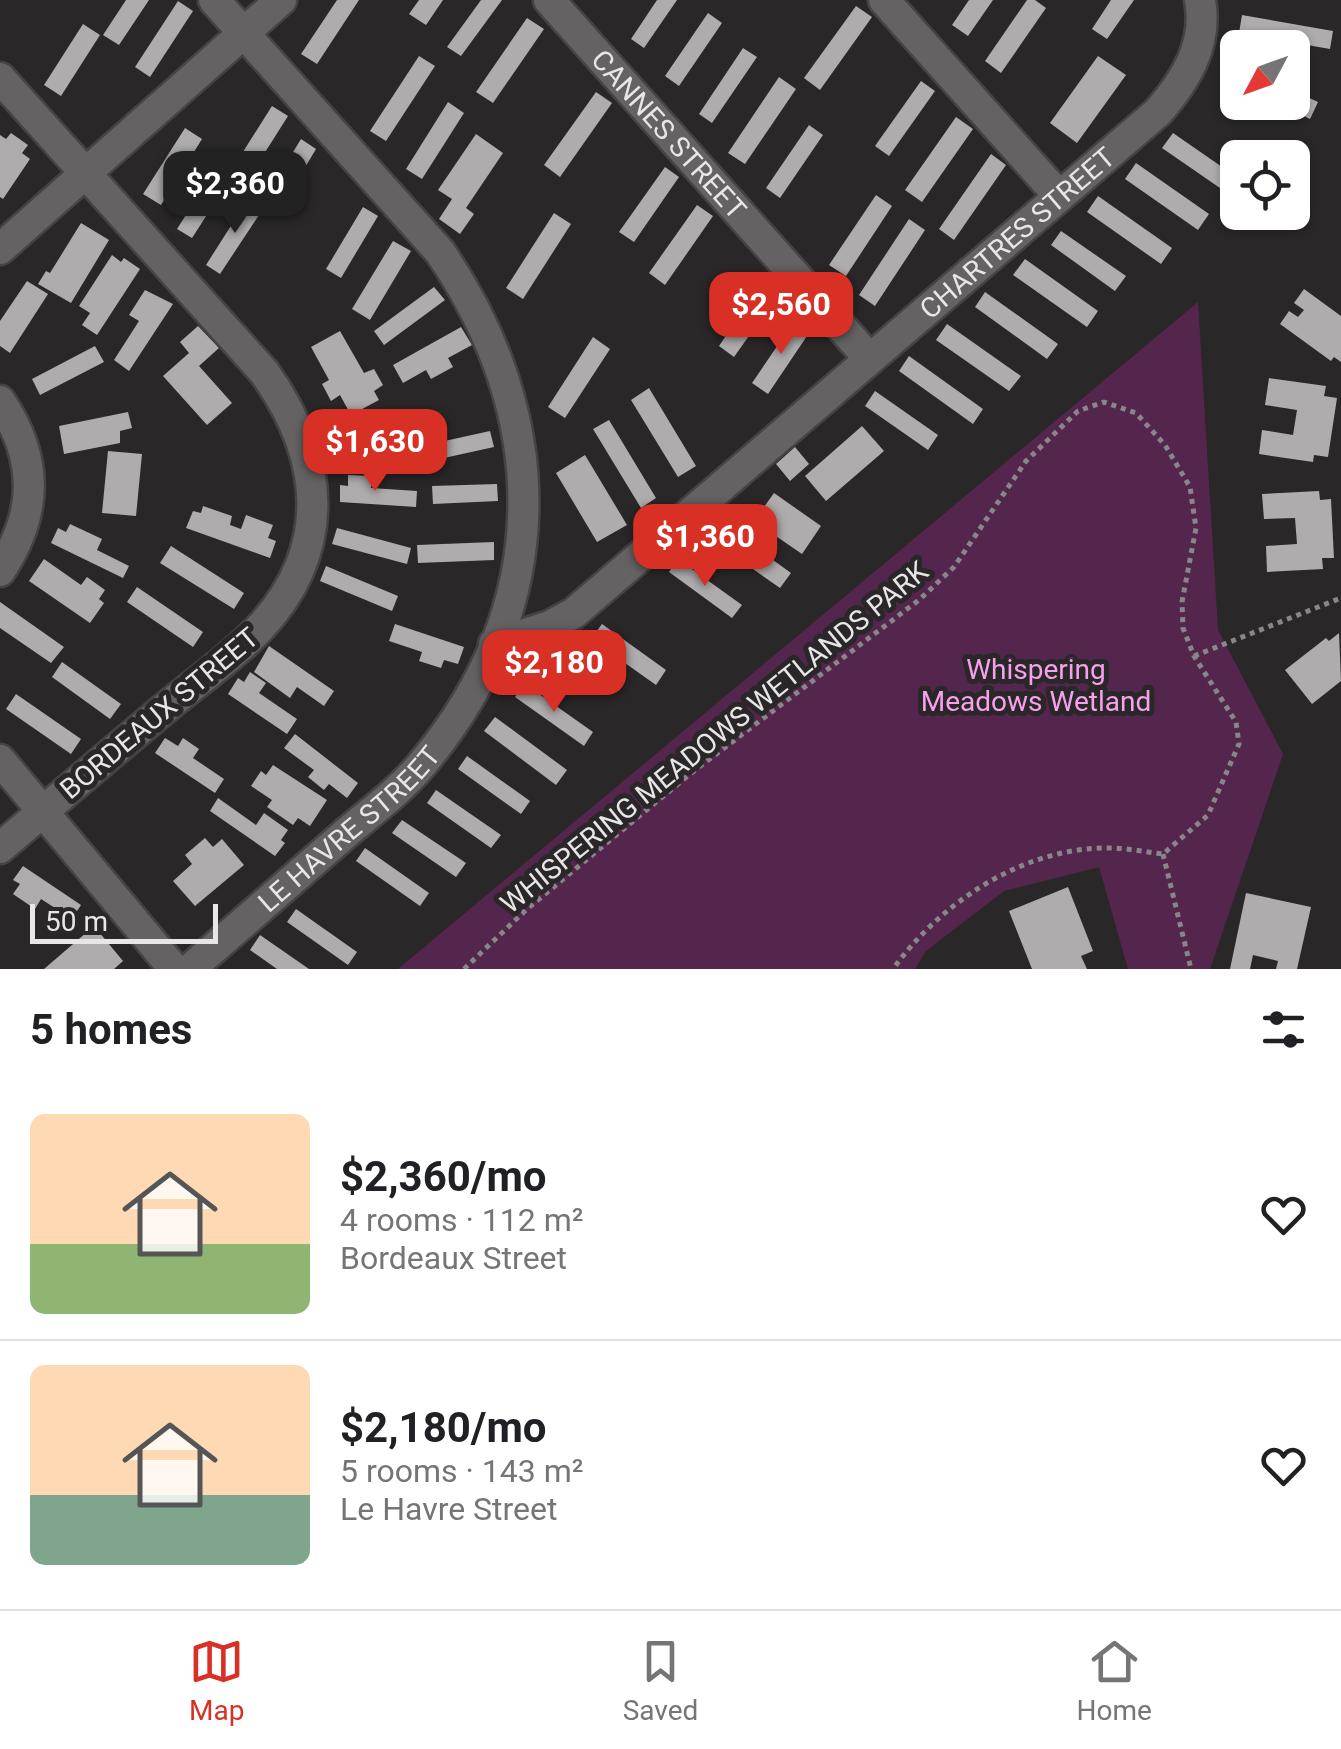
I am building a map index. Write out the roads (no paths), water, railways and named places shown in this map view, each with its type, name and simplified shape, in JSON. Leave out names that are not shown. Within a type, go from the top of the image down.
[{"type":"street","name":"LE HAVRE STREET","points":[[190,969],[420,767],[460,713],[494,644],[510,606],[524,525],[522,455],[514,412],[501,367],[464,287],[440,252],[214,0]]},
{"type":"street","points":[[0,249],[281,0]]},
{"type":"street","name":"CANNES STREET","points":[[549,0],[869,358]]},
{"type":"street","points":[[884,0],[1059,196]]},
{"type":"street","name":"CHARTRES STREET","points":[[494,644],[550,626],[574,613],[1158,112],[1194,62],[1201,32],[1200,0]]},
{"type":"street","name":"BORDEAUX STREET","points":[[0,78],[278,392],[302,438],[309,461],[312,513],[292,586],[256,632],[0,848]]},
{"type":"street","points":[[0,401],[20,436],[30,480],[25,524],[16,548],[0,571]]},
{"type":"street","points":[[0,760],[174,969]]},
{"type":"park label","name":"Whispering Meadows Wetland","points":[[1036,685]]}]
